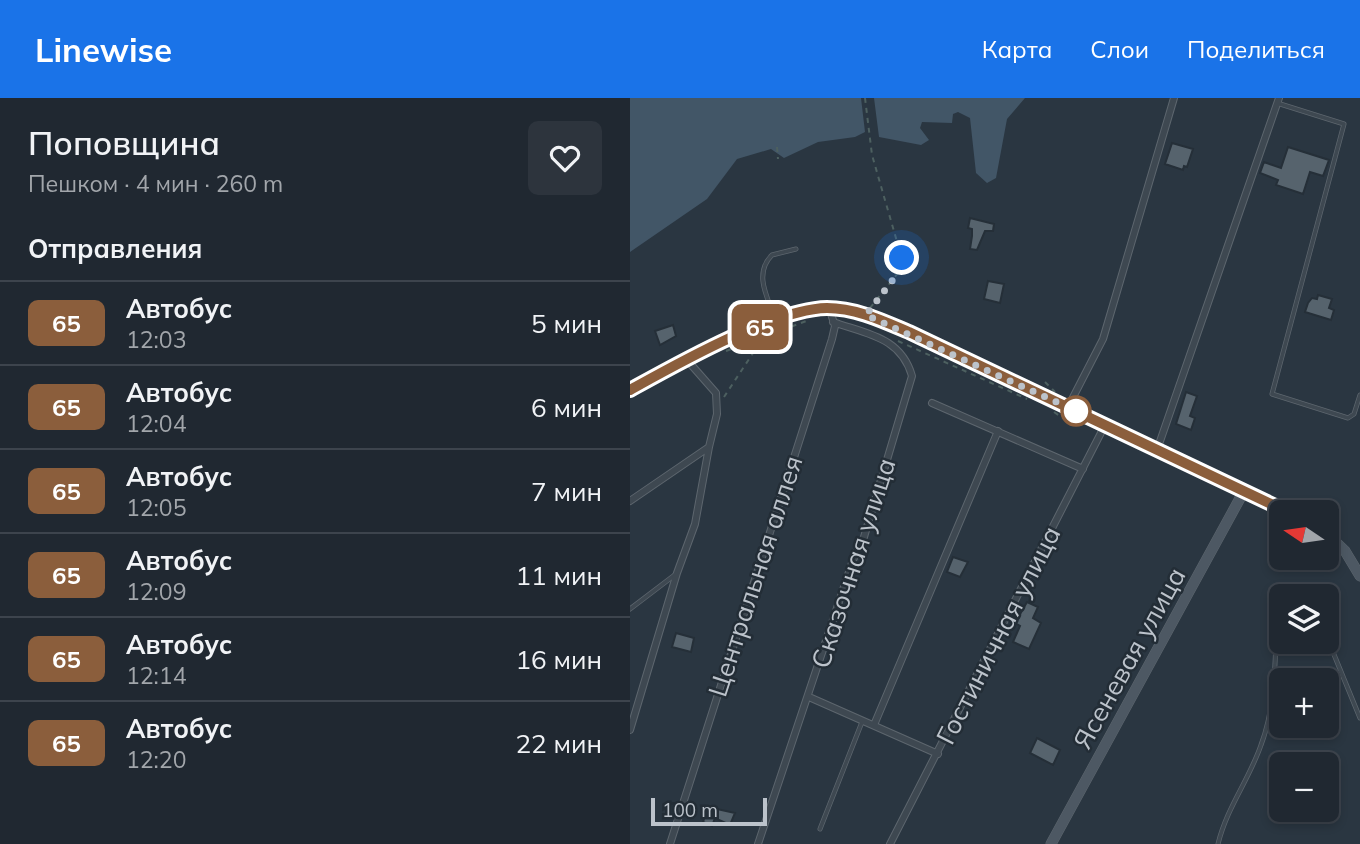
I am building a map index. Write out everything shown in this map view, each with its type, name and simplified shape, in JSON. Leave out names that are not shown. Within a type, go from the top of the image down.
[{"type":"main road","points":[[630,390],[687,360],[776,321],[828,308],[866,315],[1269,503]]},
{"type":"main road","name":"Ясеневая улица","points":[[1051,844],[1244,491]]},
{"type":"main road","points":[[1339,545],[1360,576]]},
{"type":"street","points":[[1068,407],[1103,338],[1174,98]]},
{"type":"street","points":[[1157,450],[1278,101]]},
{"type":"street","points":[[828,308],[833,322]]},
{"type":"street","name":"Сказочная улица","points":[[758,844],[853,560],[864,537],[912,376],[902,352],[889,342],[833,322]]},
{"type":"street","name":"Центральная аллея","points":[[670,844],[832,339],[833,322]]},
{"type":"street","points":[[630,730],[677,573],[695,524],[717,414],[716,393],[687,360]]},
{"type":"street","points":[[932,403],[1083,469]]},
{"type":"street","name":"Гостиничная улица","points":[[890,844],[1105,425]]},
{"type":"street","points":[[874,725],[998,431]]},
{"type":"street","points":[[630,501],[709,447]]},
{"type":"street","points":[[809,697],[938,754]]},
{"type":"lane","points":[[1278,101],[1344,124],[1272,394],[1348,418],[1354,414],[1360,395]]},
{"type":"lane","points":[[776,321],[762,284],[763,271],[772,255],[796,249]]},
{"type":"lane","points":[[630,609],[677,573]]},
{"type":"lane","points":[[1218,844],[1224,819],[1252,770],[1263,741],[1276,654]]},
{"type":"lane","points":[[1334,654],[1360,718]]},
{"type":"lane","points":[[820,829],[863,720]]},
{"type":"path","points":[[865,98],[872,155],[902,258],[898,273],[866,315]]},
{"type":"path","points":[[777,147],[778,159]]},
{"type":"path","points":[[716,355],[770,332],[814,318]]},
{"type":"path","points":[[717,414],[726,391],[770,332]]},
{"type":"path","points":[[893,339],[1037,403]]},
{"type":"path","points":[[1045,382],[1056,392]]},
{"type":"path","points":[[1049,408],[1070,423]]},
{"type":"water","points":[[630,98],[861,98],[865,132],[855,137],[818,142],[784,158],[771,149],[737,159],[707,199],[630,252]]},
{"type":"water","points":[[874,98],[1025,98],[1007,119],[996,178],[987,183],[976,173],[970,118],[958,112],[953,114],[952,123],[922,122],[920,128],[929,140],[921,145],[879,137]]},
{"type":"building","points":[[1172,143],[1193,149],[1187,167],[1184,166],[1183,170],[1165,164]]},
{"type":"building","points":[[1288,147],[1329,160],[1323,176],[1310,172],[1303,194],[1276,185],[1278,180],[1260,173],[1264,162],[1281,168]]},
{"type":"building","points":[[970,218],[994,224],[993,231],[985,231],[977,250],[970,249]]},
{"type":"building","points":[[988,281],[1004,284],[1000,303],[984,299]]},
{"type":"building","points":[[1318,295],[1332,299],[1329,308],[1334,310],[1331,320],[1305,312],[1308,303],[1312,298],[1317,299]]},
{"type":"building","points":[[673,325],[676,336],[660,345],[655,331]]},
{"type":"building","points":[[1186,392],[1197,396],[1190,416],[1195,418],[1191,430],[1176,424]]},
{"type":"building","points":[[953,557],[968,562],[960,577],[947,572]]},
{"type":"building","points":[[1027,602],[1038,607],[1033,618],[1041,623],[1029,649],[1013,642],[1020,626],[1015,623]]},
{"type":"building","points":[[676,633],[694,638],[691,652],[672,647]]},
{"type":"building","points":[[1037,738],[1060,750],[1053,765],[1030,753]]},
{"type":"building","points":[[708,807],[735,813],[730,825],[715,818],[712,826],[703,822]]},
{"type":"bus line","name":"65","points":[[630,390],[687,360],[789,316],[828,308],[853,311],[909,332],[1269,503]]},
{"type":"route","points":[[902,258],[898,273],[866,315],[909,332],[1076,411]]}]
